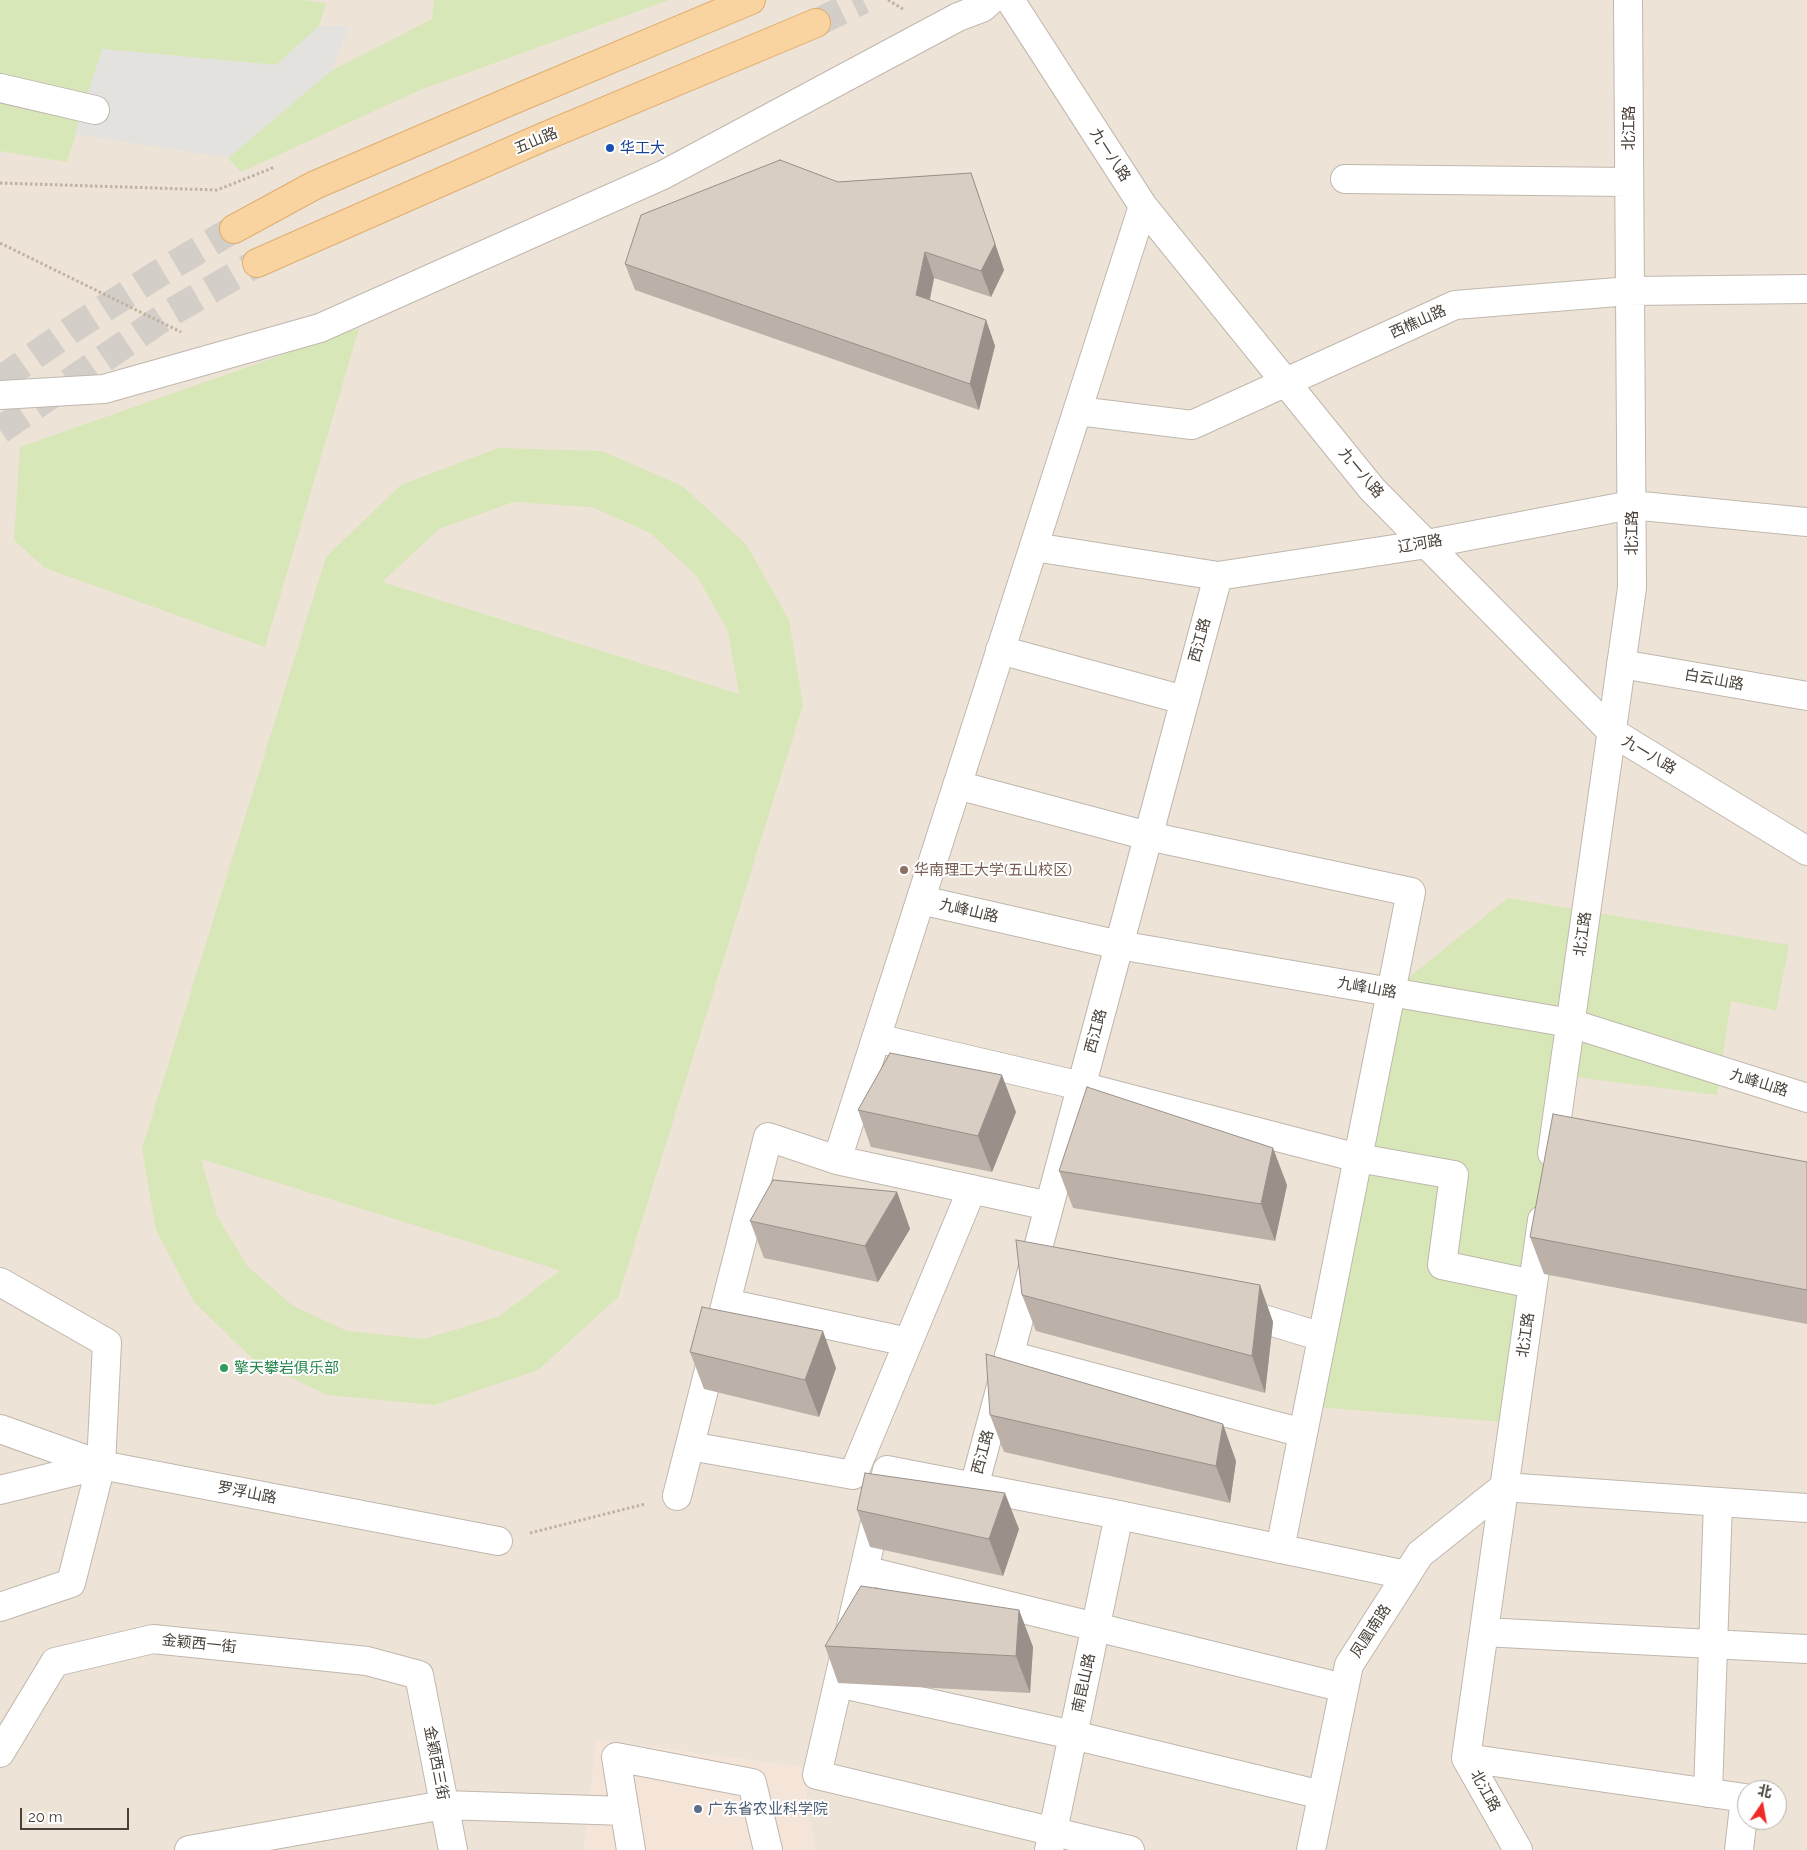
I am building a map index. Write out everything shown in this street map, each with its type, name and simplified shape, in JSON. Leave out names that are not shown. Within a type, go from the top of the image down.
[{"type":"main road","points":[[234,229],[315,185],[751,0]]},
{"type":"main road","name":"五山路","points":[[257,263],[541,138],[816,23]]},
{"type":"street","points":[[0,395],[104,389],[320,328],[663,175],[958,17],[982,8],[991,0]]},
{"type":"street","name":"九一八路","points":[[1010,0],[1144,206],[1372,489],[1612,732],[1807,851]]},
{"type":"street","name":"北江路","points":[[1518,1850],[1466,1758],[1632,588],[1628,0]]},
{"type":"street","points":[[0,88],[95,110]]},
{"type":"street","points":[[1346,179],[1629,182]]},
{"type":"street","points":[[837,1160],[1144,206]]},
{"type":"street","name":"西樵山路","points":[[1078,411],[1192,425],[1455,305],[1630,291],[1807,289]]},
{"type":"street","name":"辽河路","points":[[1034,547],[1218,576],[1427,544],[1631,505],[1807,522]]},
{"type":"street","name":"西江路","points":[[974,1487],[1218,576]]},
{"type":"street","points":[[1000,650],[1184,700]]},
{"type":"street","name":"白云山路","points":[[1622,664],[1807,696]]},
{"type":"street","points":[[958,785],[1148,836],[1411,892],[1280,1549]]},
{"type":"street","name":"九峰山路","points":[[920,900],[1118,945],[1570,1023],[1807,1098]]},
{"type":"street","points":[[876,1038],[1081,1086],[1358,1158],[1454,1175],[1442,1265],[1533,1284]]},
{"type":"street","points":[[677,1496],[768,1136],[837,1160],[1049,1206]]},
{"type":"street","points":[[690,1446],[853,1475],[972,1189]]},
{"type":"street","points":[[1037,1252],[1065,1261]]},
{"type":"street","points":[[0,1282],[107,1343],[101,1465],[71,1583],[0,1608]]},
{"type":"street","points":[[726,1303],[908,1342]]},
{"type":"street","points":[[1216,1305],[1322,1337]]},
{"type":"street","points":[[1009,1355],[1303,1433]]},
{"type":"street","name":"罗浮山路","points":[[0,1429],[101,1465],[498,1541]]},
{"type":"street","points":[[0,1490],[101,1465]]},
{"type":"street","points":[[1130,1850],[1050,1841],[817,1775],[888,1470],[1406,1575]]},
{"type":"street","points":[[1504,1487],[1807,1508]]},
{"type":"street","name":"凤凰南路","points":[[1311,1850],[1349,1665],[1420,1554],[1504,1487]]},
{"type":"street","points":[[1708,1793],[1718,1502]]},
{"type":"street","name":"南昆山路","points":[[1050,1841],[1119,1516]]},
{"type":"street","points":[[864,1570],[1344,1688]]},
{"type":"street","points":[[1484,1632],[1807,1649]]},
{"type":"street","name":"金颖西一街","points":[[0,1753],[55,1662],[153,1639],[367,1660],[419,1675]]},
{"type":"street","name":"金颖西三街","points":[[419,1675],[453,1850]]},
{"type":"street","points":[[838,1683],[1073,1734],[1322,1795]]},
{"type":"street","points":[[631,1850],[616,1757],[752,1783],[768,1850]]},
{"type":"street","points":[[1466,1758],[1745,1798],[1739,1850]]},
{"type":"street","points":[[189,1850],[263,1844],[444,1805],[625,1810]]},
{"type":"path","points":[[0,183],[218,190],[281,164]]},
{"type":"path","points":[[0,243],[226,355]]},
{"type":"path","points":[[498,1541],[677,1496]]},
{"type":"shaded area","name":"华南理工大学(五山校区)","points":[[0,0],[1807,0],[1807,1850],[815,1850],[801,1767],[597,1740],[584,1850],[0,1850]]},
{"type":"shaded area","points":[[319,26],[349,26],[331,71],[228,158],[75,134],[102,49],[276,65]]},
{"type":"shaded area","name":"广东省农业科学院","points":[[597,1740],[801,1767],[815,1850],[584,1850]]},
{"type":"green space","points":[[0,0],[303,0],[326,3],[319,26],[276,65],[102,49],[67,162],[0,151]]},
{"type":"green space","points":[[434,0],[669,0],[420,90],[241,172],[228,158],[331,71],[432,19]]},
{"type":"green space","points":[[359,328],[265,647],[45,568],[14,540],[20,447]]},
{"type":"green space","points":[[498,448],[602,451],[682,486],[746,544],[789,620],[803,705],[618,1297],[538,1370],[435,1405],[327,1395],[253,1359],[194,1302],[156,1230],[142,1149],[326,557],[401,485]],"holes":[[[513,502],[592,507],[650,533],[697,576],[728,631],[739,694],[382,582],[439,529]],[[201,1159],[559,1270],[559,1271],[498,1317],[424,1339],[347,1331],[293,1306],[248,1267],[217,1216]]]},
{"type":"green space","points":[[1508,898],[1789,945],[1776,1010],[1731,1001],[1717,1095],[1574,1077],[1528,1424],[1317,1407],[1382,999]]},
{"type":"building","points":[[780,160],[838,182],[971,173],[995,244],[981,271],[925,252],[916,295],[986,320],[970,384],[625,264],[641,215]]},
{"type":"building","points":[[890,1053],[1002,1075],[978,1136],[858,1110]]},
{"type":"building","points":[[1087,1087],[1273,1148],[1261,1204],[1059,1171]]},
{"type":"building","points":[[1553,1114],[1807,1162],[1807,1290],[1530,1237]]},
{"type":"building","points":[[773,1180],[897,1192],[865,1246],[750,1221]]},
{"type":"building","points":[[1016,1240],[1260,1285],[1252,1356],[1022,1295]]},
{"type":"building","points":[[702,1307],[823,1331],[805,1380],[690,1352]]},
{"type":"building","points":[[986,1354],[1223,1424],[1216,1466],[990,1415]]},
{"type":"building","points":[[865,1473],[1005,1493],[989,1539],[857,1510]]},
{"type":"building","points":[[861,1586],[1019,1610],[1016,1656],[825,1646]]},
{"type":"tunnel","points":[[816,23],[863,0]]},
{"type":"tunnel","points":[[0,380],[71,330],[158,274],[234,229]]},
{"type":"tunnel","points":[[0,430],[170,313],[257,263]]},
{"type":"place","name":"华工大","points":[[610,148]]},
{"type":"place","name":"华南理工大学(五山校区)","points":[[904,870]]},
{"type":"place","name":"擎天攀岩俱乐部","points":[[224,1368]]},
{"type":"place","name":"广东省农业科学院","points":[[698,1809]]}]
